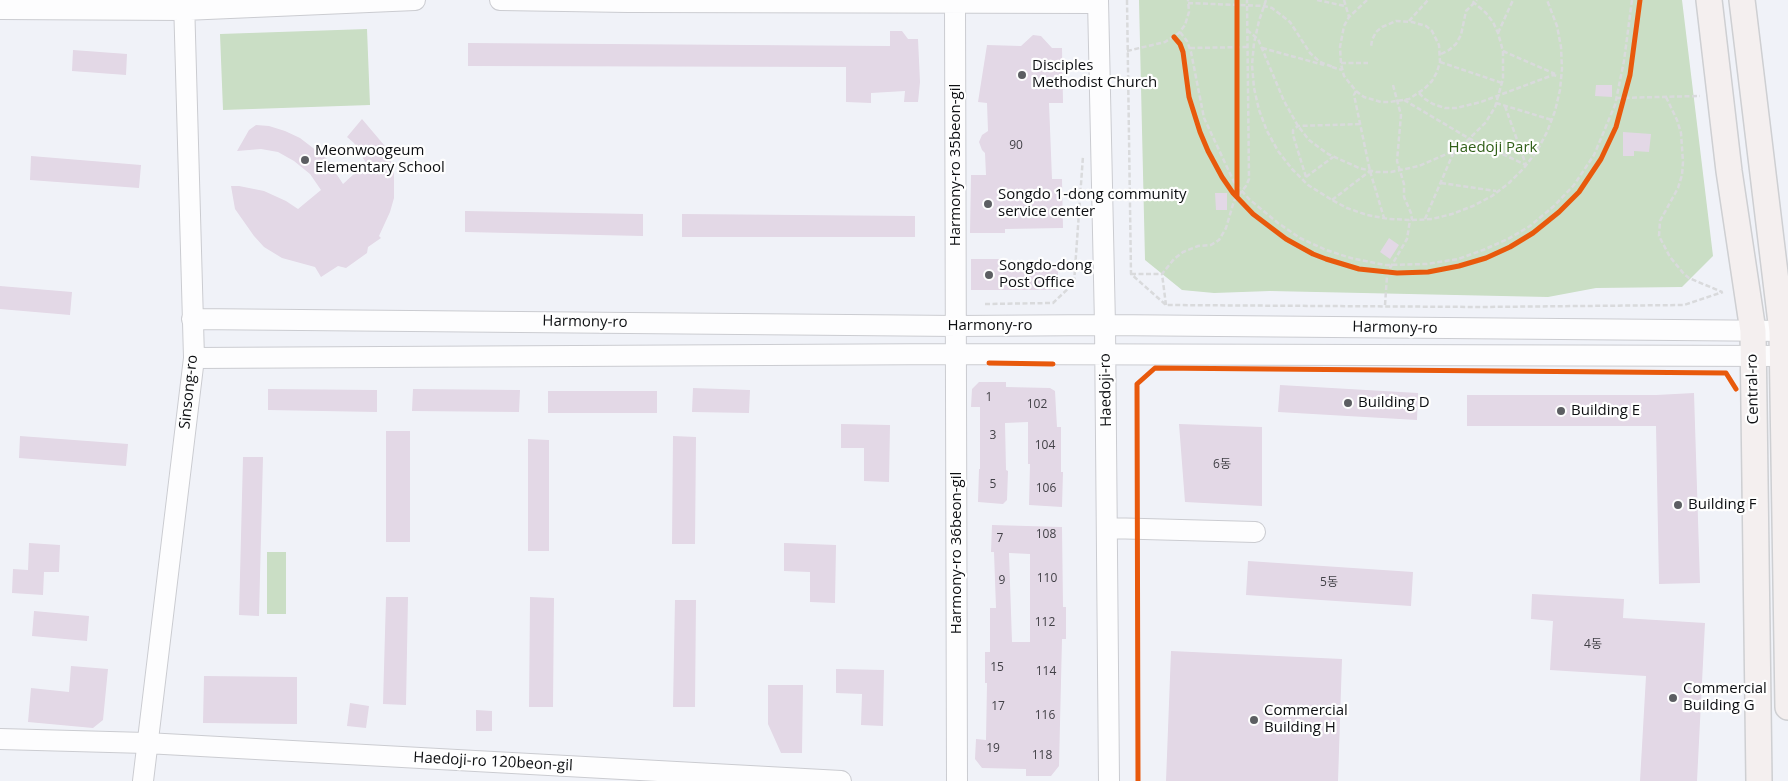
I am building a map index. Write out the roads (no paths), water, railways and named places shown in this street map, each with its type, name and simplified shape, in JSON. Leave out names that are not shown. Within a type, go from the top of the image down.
[{"type":"main road","name":"Central-ro","points":[[1709,0],[1729,171],[1752,331],[1759,781]]},
{"type":"main road","name":"Central-ro","points":[[1742,0],[1785,331],[1788,707]]},
{"type":"street","points":[[0,9],[415,0]]},
{"type":"street","points":[[500,0],[955,4],[1098,2]]},
{"type":"street","name":"Haedoji-ro","points":[[1098,2],[1105,325],[1109,781]]},
{"type":"street","name":"Harmony-ro 35beon-gil","points":[[955,4],[957,326]]},
{"type":"street","name":"Sinsong-ro","points":[[143,781],[146,743],[194,358],[184,5]]},
{"type":"street","name":"Harmony-ro","points":[[192,318],[957,326],[1105,325],[1785,331]]},
{"type":"street","name":"Harmony-ro 36beon-gil","points":[[957,326],[957,781]]},
{"type":"street","name":"Harmony-ro","points":[[194,358],[957,354],[1785,356]]},
{"type":"street","points":[[1107,528],[1255,532]]},
{"type":"street","name":"Haedoji-ro 120beon-gil","points":[[0,739],[146,743],[629,775],[840,781]]},
{"type":"place","name":"Disciples Methodist Church","points":[[1022,75]]},
{"type":"place","name":"Meonwoogeum Elementary School","points":[[305,160]]},
{"type":"place","name":"Songdo 1-dong community service center","points":[[988,204]]},
{"type":"place","name":"Songdo-dong Post Office","points":[[989,275]]},
{"type":"place","name":"Building D","points":[[1348,403]]},
{"type":"place","name":"Building E","points":[[1561,411]]},
{"type":"place","name":"Building F","points":[[1678,505]]},
{"type":"place","name":"Commercial Building G","points":[[1673,698]]},
{"type":"place","name":"Commercial Building H","points":[[1254,720]]},
{"type":"park label","name":"Haedoji Park","points":[[1493,148]]}]
